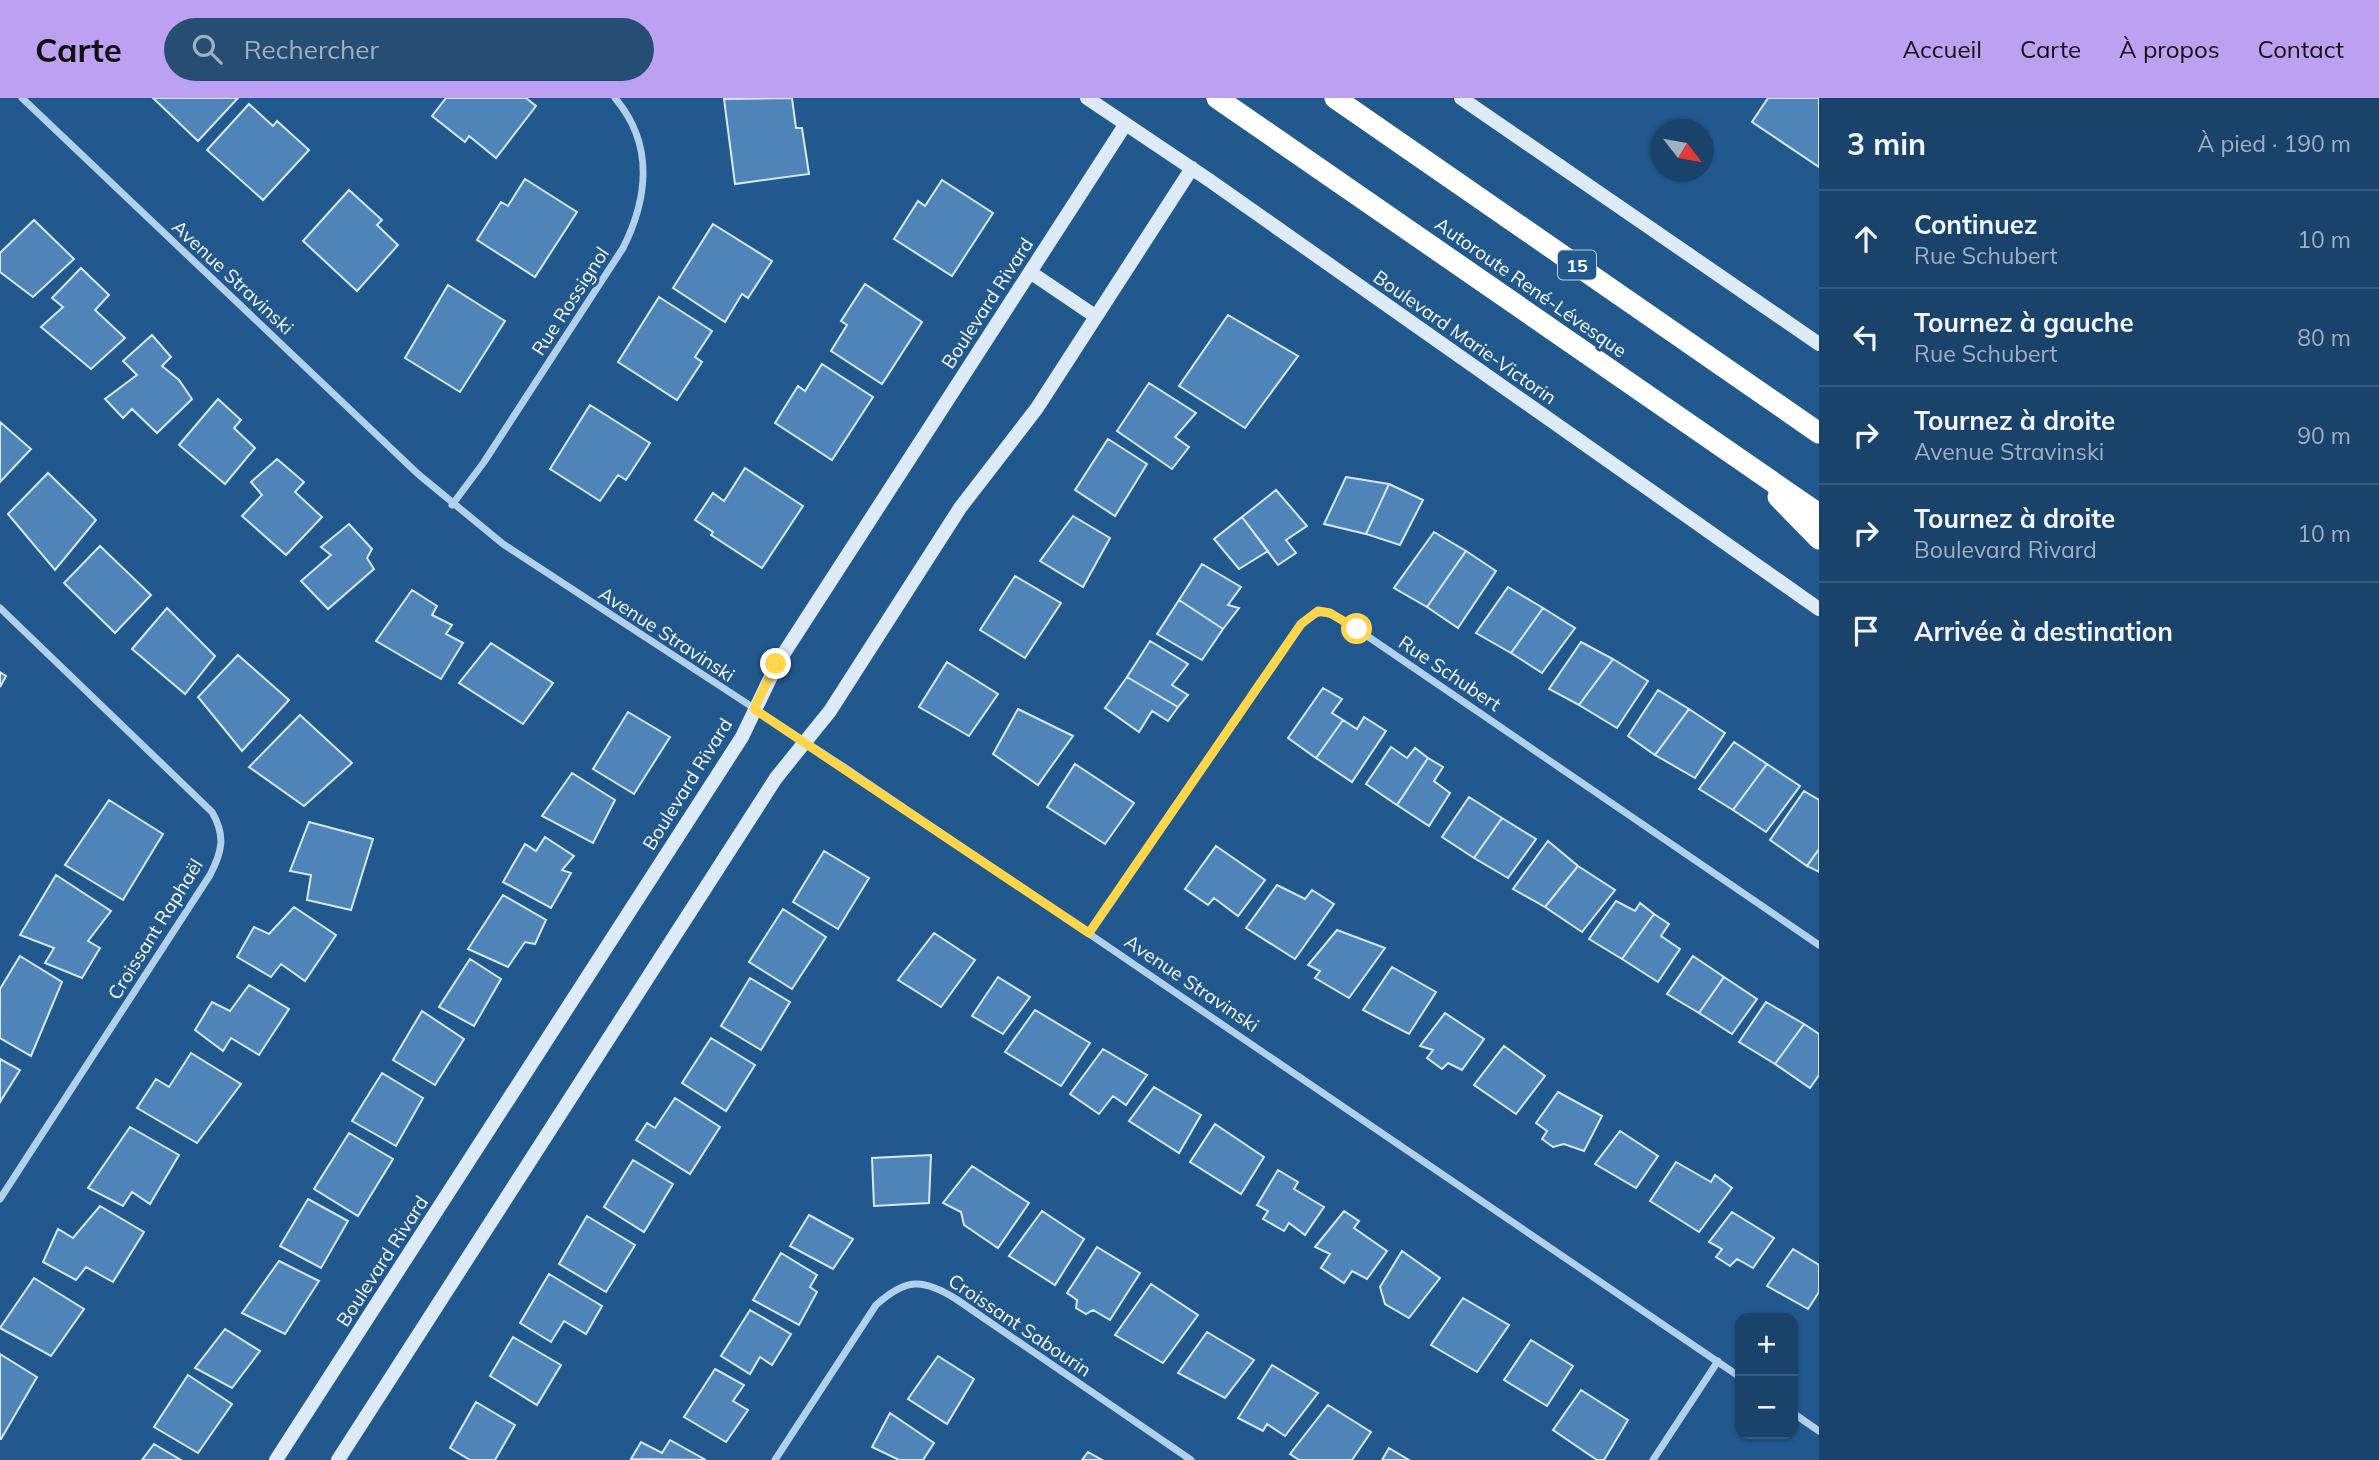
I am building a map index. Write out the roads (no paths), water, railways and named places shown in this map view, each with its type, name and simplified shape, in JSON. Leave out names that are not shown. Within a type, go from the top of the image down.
[{"type":"highway","name":"Autoroute René-Lévesque","points":[[1217,98],[1819,514]]},
{"type":"highway","name":"15","points":[[1335,98],[1819,433]]},
{"type":"highway","points":[[1744,462],[1819,539]]},
{"type":"street","name":"Avenue Stravinski","points":[[22,98],[452,505],[503,544],[804,741],[1739,1376]]},
{"type":"street","name":"Rue Rossignol","points":[[452,505],[484,462],[623,248],[635,225],[646,177],[633,125],[615,98]]},
{"type":"street","name":"Boulevard Marie-Victorin","points":[[1087,98],[1819,609]]},
{"type":"street","points":[[1461,98],[1819,344]]},
{"type":"street","name":"Boulevard Rivard","points":[[276,1460],[742,737],[776,664],[1125,125]]},
{"type":"street","points":[[338,1460],[776,778],[830,711],[960,508],[1037,408],[1192,169]]},
{"type":"street","points":[[1030,272],[1095,316]]},
{"type":"street","name":"Croissant Raphaël","points":[[0,608],[212,812],[222,834],[222,849],[210,875],[0,1199]]},
{"type":"street","name":"Rue Schubert","points":[[1089,933],[1292,637],[1310,616],[1318,611],[1330,613],[1357,629],[1819,945]]},
{"type":"street","name":"Croissant Sabourin","points":[[775,1460],[876,1305],[889,1293],[919,1282],[936,1287],[956,1299],[1191,1460]]},
{"type":"street","points":[[1653,1460],[1717,1361]]},
{"type":"street","points":[[1798,1416],[1819,1431]]}]
